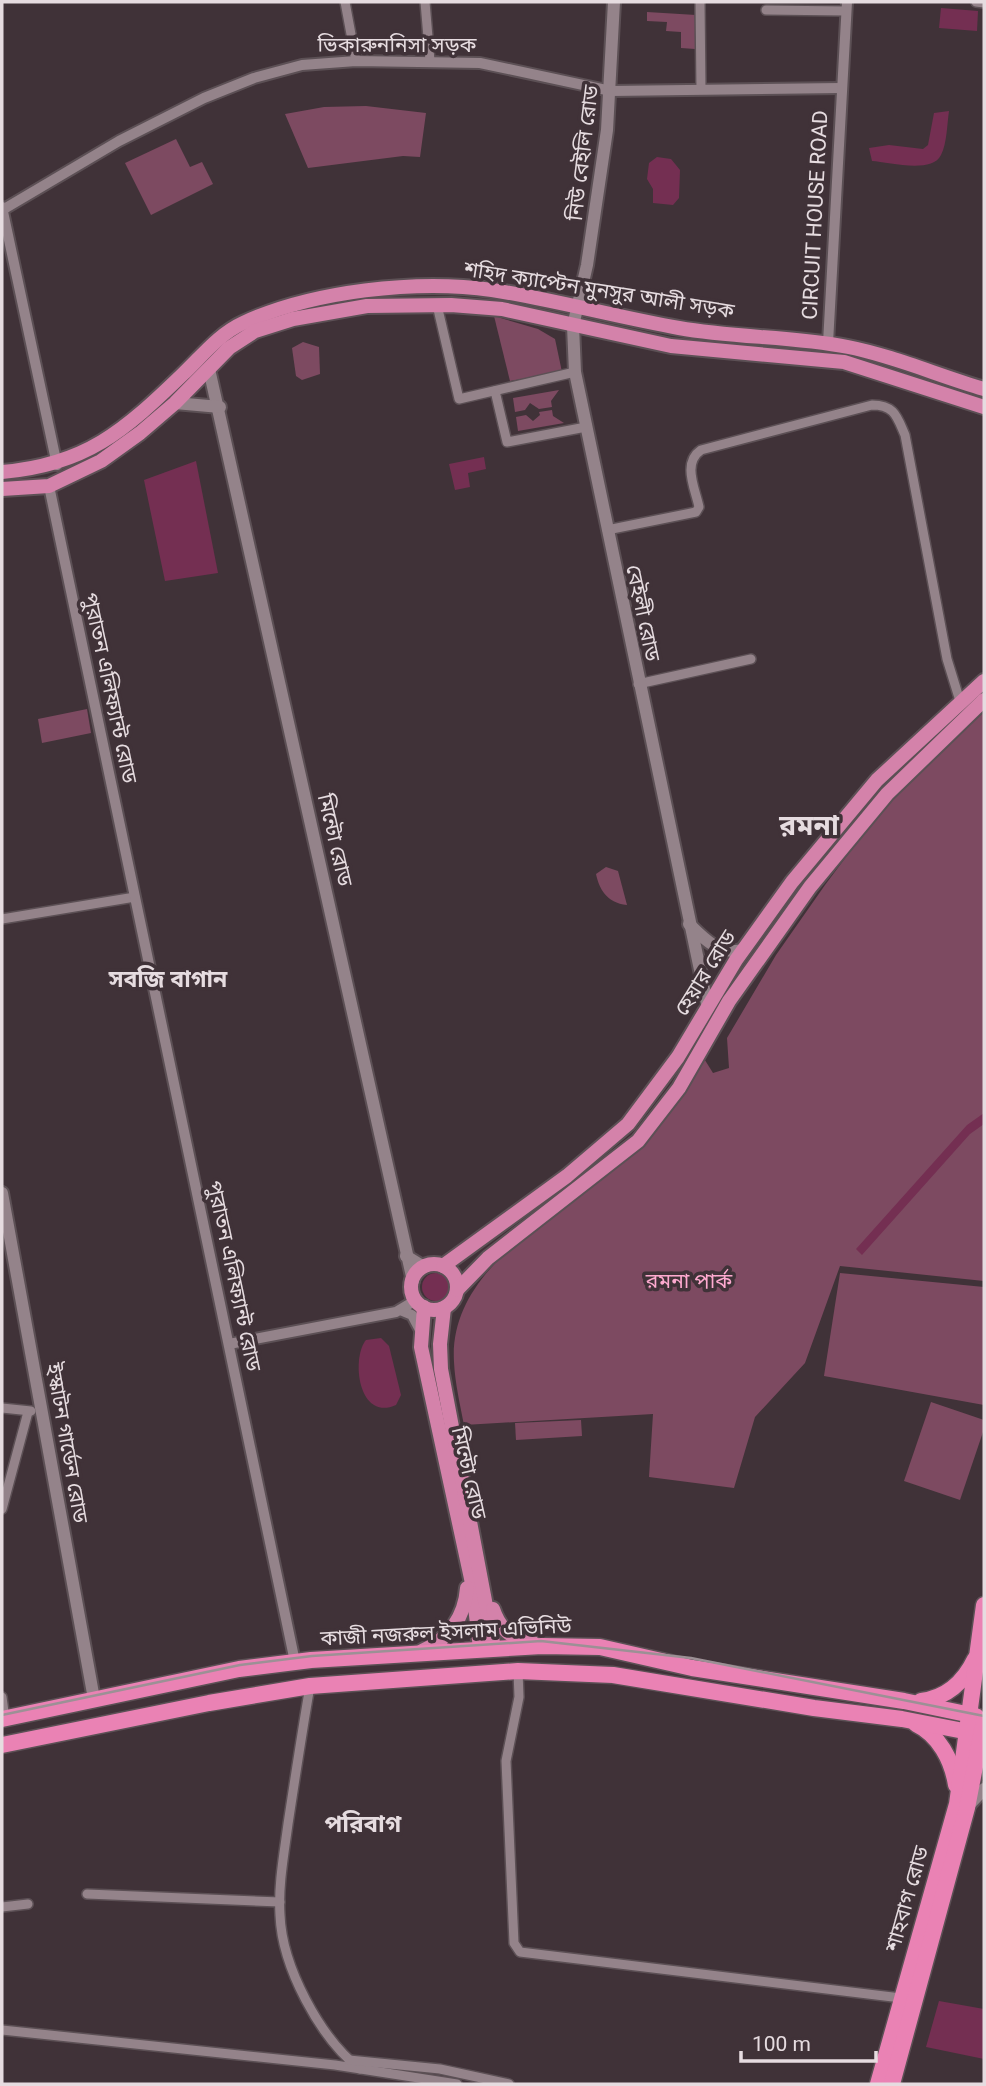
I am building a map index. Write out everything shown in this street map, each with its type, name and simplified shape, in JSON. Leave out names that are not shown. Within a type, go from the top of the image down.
[{"type":"highway","points":[[904,1701],[932,1700],[953,1688],[967,1674],[982,1636],[984,1605]]},
{"type":"highway","name":"শাহবাগ রোড","points":[[892,2084],[962,1806],[978,1725],[982,1636]]},
{"type":"highway","name":"কাজী নজরুল ইসলাম এভিনিউ","points":[[3,1719],[239,1669],[422,1651],[542,1646],[600,1647],[704,1670],[904,1701],[978,1725]]},
{"type":"highway","points":[[487,1648],[488,1672]]},
{"type":"highway","name":"কাজী নজরুল ইসলাম এভিনিউ","points":[[2,1745],[209,1703],[310,1686],[518,1671],[613,1675],[814,1708],[978,1725]]},
{"type":"highway","points":[[902,1719],[931,1734],[947,1755],[962,1806]]},
{"type":"highway","name":"শাহবাগ রোড","points":[[878,2084],[901,1998],[962,1806]]},
{"type":"main road","name":"নিউ বেইলি রোড","points":[[577,308],[587,265],[611,91],[614,2]]},
{"type":"main road","name":"শহিদ ক্যাপ্টেন মুনসুর আলী সড়ক","points":[[2,472],[57,465],[89,450],[127,425],[205,363],[254,331],[330,304],[390,288],[490,290],[699,331],[852,348],[984,389]]},
{"type":"main road","name":"শহিদ ক্যাপ্টেন মুনসুর আলী সড়ক","points":[[330,304],[437,305],[502,309],[689,349],[844,362],[984,407]]},
{"type":"main road","name":"বেইলী রোড","points":[[577,308],[573,326],[575,372],[638,684],[708,1008]]},
{"type":"main road","name":"শহিদ ক্যাপ্টেন মুনসুর আলী সড়ক","points":[[2,489],[49,486],[79,474],[112,454],[176,403],[205,363]]},
{"type":"main road","name":"মিন্টো রোড","points":[[205,363],[220,407],[413,1281]]},
{"type":"main road","points":[[176,403],[220,407]]},
{"type":"main road","name":"হেয়ার রোড","points":[[443,1266],[567,1176],[628,1124],[650,1098],[743,950],[832,832],[877,780],[984,681]]},
{"type":"main road","points":[[425,1267],[413,1281],[420,1303],[444,1308],[453,1300],[457,1290],[488,1258],[638,1141],[679,1088],[729,1001],[791,911],[887,794],[984,700]]},
{"type":"main road","points":[[914,744],[925,757]]},
{"type":"main road","points":[[689,924],[716,948],[730,952],[743,950]]},
{"type":"main road","name":"ইস্কাটন গার্ডেন রোড","points":[[2,1193],[94,1699]]},
{"type":"main road","points":[[406,1255],[425,1267],[443,1266],[454,1276],[457,1290]]},
{"type":"main road","name":"মিন্টো রোড","points":[[420,1303],[420,1329],[434,1417],[475,1566]]},
{"type":"main road","name":"মিন্টো রোড","points":[[444,1308],[439,1344],[441,1369],[487,1648]]},
{"type":"main road","points":[[422,1651],[448,1634],[461,1615],[475,1566],[485,1570],[493,1612],[500,1625],[517,1640],[542,1646]]},
{"type":"main road","points":[[962,1806],[984,1774]]},
{"type":"main road","points":[[962,1806],[984,1789]]},
{"type":"street","points":[[345,2],[356,61]]},
{"type":"street","points":[[425,2],[430,61]]},
{"type":"street","points":[[701,2],[701,89]]},
{"type":"street","points":[[976,2],[984,3]]},
{"type":"street","points":[[766,10],[846,6]]},
{"type":"street","name":"CIRCUIT HOUSE ROAD","points":[[828,344],[846,6]]},
{"type":"street","name":"ভিকারুননিসা সড়ক","points":[[3,208],[119,141],[204,98],[254,78],[302,65],[356,61],[430,61],[505,66],[611,91]]},
{"type":"street","name":"CIRCUIT HOUSE ROAD","points":[[611,91],[841,88]]},
{"type":"street","points":[[3,208],[57,465]]},
{"type":"street","points":[[437,305],[459,399],[575,372]]},
{"type":"street","points":[[495,391],[507,442],[586,427]]},
{"type":"street","points":[[607,530],[696,512],[699,507],[690,465],[692,457],[701,450],[872,405],[884,405],[895,411],[905,435],[947,659],[960,701]]},
{"type":"street","name":"পুরাতন এলিফ্যান্ট রোড","points":[[49,486],[295,1662]]},
{"type":"street","points":[[638,684],[751,659]]},
{"type":"street","points":[[2,919],[135,897]]},
{"type":"street","points":[[229,1344],[400,1310],[420,1303]]},
{"type":"street","points":[[400,1310],[412,1315],[420,1329]]},
{"type":"street","points":[[2,1408],[28,1412],[41,1407]]},
{"type":"street","points":[[2,1509],[28,1412]]},
{"type":"street","points":[[518,1671],[519,1697],[506,1761],[514,1943],[520,1952],[901,1998]]},
{"type":"street","points":[[310,1686],[285,1845],[280,1902],[282,1930],[300,1985],[330,2038],[348,2060],[362,2070]]},
{"type":"street","points":[[2,1697],[3,1719]]},
{"type":"street","points":[[87,1894],[280,1902]]},
{"type":"street","points":[[2,1907],[28,1903]]},
{"type":"street","points":[[2,2030],[509,2084]]},
{"type":"street","points":[[335,2065],[348,2060],[457,2084]]},
{"type":"green space","points":[[647,12],[696,15],[695,49],[681,48],[681,32],[666,31],[667,22],[647,21]]},
{"type":"green space","points":[[366,106],[426,113],[420,157],[403,156],[308,168],[285,114],[324,107]]},
{"type":"green space","points":[[176,139],[190,167],[202,162],[213,184],[151,215],[125,163]]},
{"type":"green space","points":[[494,316],[538,329],[555,339],[562,372],[510,381]]},
{"type":"green space","points":[[303,342],[319,347],[320,374],[302,380],[296,376],[292,348]]},
{"type":"green space","points":[[559,390],[551,401],[552,407],[539,409],[530,403],[525,410],[515,412],[513,398]]},
{"type":"green space","points":[[552,410],[553,416],[564,423],[518,431],[516,417],[526,415],[533,421],[540,415],[539,412]]},
{"type":"green space","points":[[87,709],[91,733],[42,743],[38,719]]},
{"type":"green space","name":"রমনা পার্ক","points":[[984,712],[984,1281],[840,1266],[805,1363],[755,1417],[734,1488],[649,1477],[653,1414],[464,1425],[454,1362],[457,1328],[470,1297],[490,1269],[515,1244],[625,1158],[655,1124],[703,1057],[713,1073],[729,1068],[727,1038],[776,955],[825,885],[891,797]]},
{"type":"green space","points":[[606,867],[618,871],[627,905],[609,898],[599,884],[596,874]]},
{"type":"green space","points":[[840,1273],[984,1287],[984,1405],[824,1376]]},
{"type":"green space","points":[[931,1402],[984,1420],[984,1429],[960,1500],[904,1481]]},
{"type":"green space","points":[[581,1420],[582,1436],[516,1440],[515,1423]]},
{"type":"shaded area","points":[[941,8],[978,11],[977,31],[939,28]]},
{"type":"shaded area","points":[[949,111],[944,145],[936,161],[919,166],[872,161],[869,148],[889,145],[923,149],[928,145],[934,113]]},
{"type":"shaded area","points":[[657,157],[671,159],[680,170],[679,198],[673,205],[653,203],[653,189],[647,179],[649,163]]},
{"type":"shaded area","points":[[484,457],[486,469],[468,473],[470,487],[455,490],[449,464]]},
{"type":"shaded area","points":[[196,461],[218,573],[165,581],[144,480]]},
{"type":"shaded area","points":[[984,1113],[984,1124],[970,1134],[862,1255],[856,1249],[967,1125]]},
{"type":"shaded area","points":[[436,1273],[446,1277],[450,1287],[446,1297],[436,1301],[426,1297],[422,1287],[426,1277]]},
{"type":"shaded area","points":[[381,1338],[389,1346],[401,1395],[396,1405],[383,1408],[373,1405],[366,1397],[359,1373],[361,1349],[366,1340]]},
{"type":"shaded area","points":[[939,2001],[984,2009],[984,2059],[926,2047]]},
{"type":"railway","points":[[2,1715],[240,1665],[312,1656],[541,1641],[691,1658],[984,1716]]},
{"type":"district","name":"রমনা","points":[[809,825]]},
{"type":"district","name":"সবজি বাগান","points":[[168,979]]},
{"type":"district","name":"পরিবাগ","points":[[363,1824]]}]
